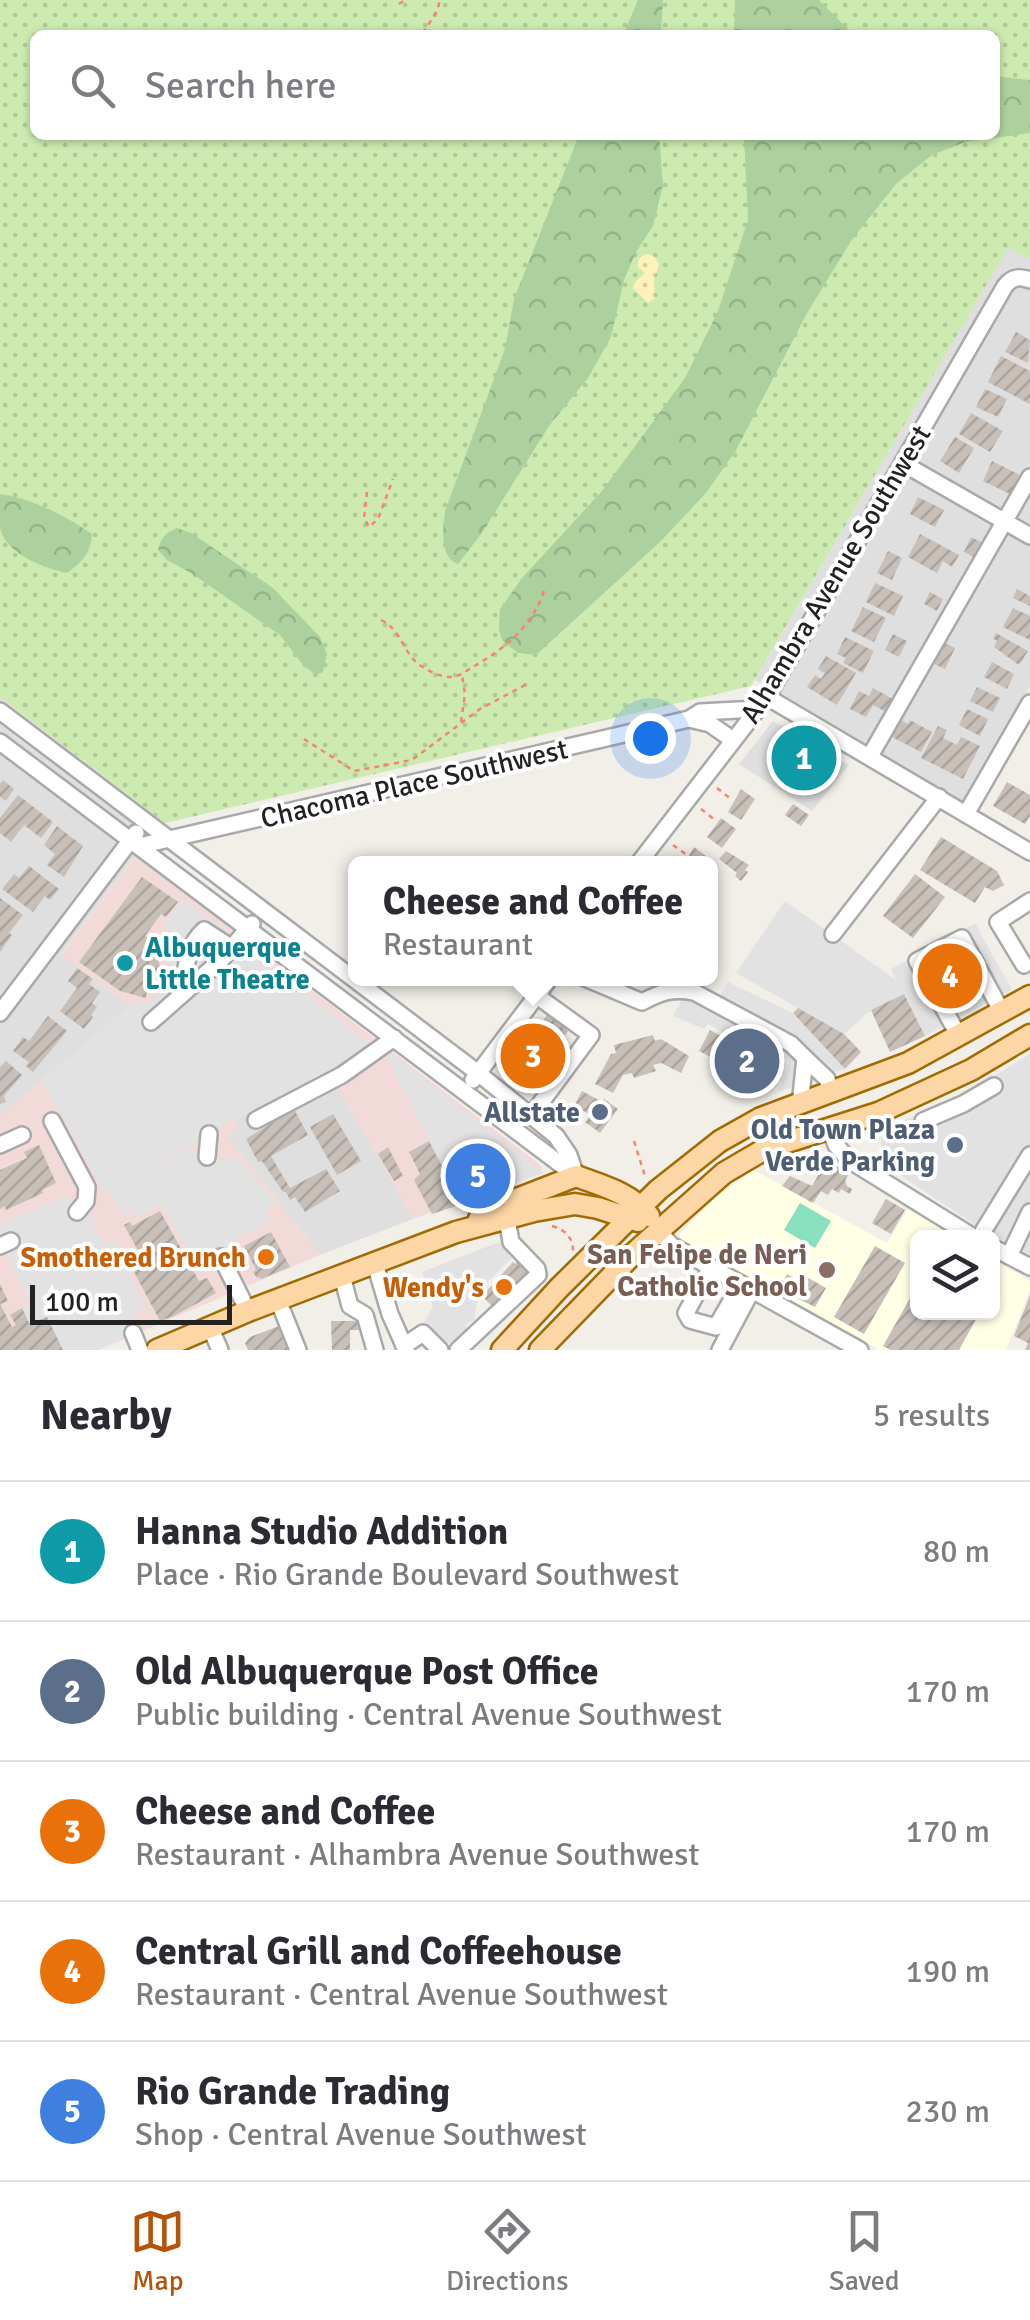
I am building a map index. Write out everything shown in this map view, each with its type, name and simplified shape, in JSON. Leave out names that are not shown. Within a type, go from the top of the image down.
[{"type":"main road","points":[[502,1350],[558,1288],[636,1212],[720,1140],[761,1118],[908,1062],[1030,996]]},
{"type":"main road","points":[[540,1350],[658,1230],[702,1190],[744,1160],[878,1113],[971,1070],[1030,1035]]},
{"type":"main road","points":[[456,1232],[504,1204],[576,1176],[619,1192],[658,1230]]},
{"type":"main road","points":[[158,1350],[456,1232],[560,1205],[636,1212]]},
{"type":"street","name":"Alhambra Avenue Southwest","points":[[644,856],[763,703],[1005,286],[1013,278],[1024,279]]},
{"type":"street","points":[[904,464],[1030,536]]},
{"type":"street","points":[[870,756],[1030,477]]},
{"type":"street","points":[[763,703],[870,756],[1030,852]]},
{"type":"street","name":"Chacoma Place Southwest","points":[[134,843],[169,840],[689,718],[700,712],[763,703]]},
{"type":"street","points":[[966,814],[1030,703]]},
{"type":"street","points":[[0,712],[348,975]]},
{"type":"street","points":[[689,718],[710,724],[733,740]]},
{"type":"street","points":[[0,742],[576,1176]]},
{"type":"street","points":[[833,934],[939,797]]},
{"type":"street","points":[[0,1013],[134,843],[145,821]]},
{"type":"street","points":[[207,868],[204,847],[221,827]]},
{"type":"street","points":[[1024,965],[998,922],[1030,901]]},
{"type":"street","points":[[151,1022],[222,960],[264,911]]},
{"type":"street","points":[[183,994],[194,939],[204,930],[232,948]]},
{"type":"street","points":[[959,1036],[918,961],[962,938],[1002,1012]]},
{"type":"street","points":[[362,986],[556,1136],[576,1176]]},
{"type":"street","points":[[464,1091],[544,986]]},
{"type":"street","points":[[604,986],[642,1002],[676,988],[694,992],[792,1044],[827,1079],[832,1093]]},
{"type":"street","points":[[531,1116],[591,1035],[537,996]]},
{"type":"street","points":[[256,1120],[342,1075],[394,1038]]},
{"type":"street","points":[[800,1105],[804,1058]]},
{"type":"street","points":[[923,1121],[994,1086]]},
{"type":"street","points":[[52,1121],[87,1187],[86,1201],[77,1212]]},
{"type":"street","points":[[830,1128],[836,1145],[850,1160],[964,1230]]},
{"type":"street","points":[[207,1157],[208,1134]]},
{"type":"street","points":[[0,1145],[22,1135]]},
{"type":"street","points":[[982,1230],[1030,1155]]},
{"type":"street","points":[[1008,1256],[1030,1212]]},
{"type":"street","points":[[458,1350],[538,1274],[511,1242],[507,1219]]},
{"type":"street","points":[[658,1230],[671,1245],[860,1350]]},
{"type":"street","points":[[1000,1252],[1030,1267]]},
{"type":"street","points":[[221,1258],[248,1312]]},
{"type":"street","points":[[376,1264],[403,1345]]},
{"type":"street","points":[[711,1267],[686,1313],[690,1320],[716,1327],[747,1287]]},
{"type":"street","points":[[342,1276],[350,1306],[365,1315],[377,1350],[383,1344],[403,1345],[423,1333],[440,1350]]},
{"type":"street","points":[[720,1350],[747,1287]]},
{"type":"street","points":[[278,1300],[298,1350]]},
{"type":"street","points":[[210,1327],[220,1350]]},
{"type":"street","points":[[133,1334],[140,1350]]},
{"type":"path","points":[[399,4],[404,0]]},
{"type":"path","points":[[425,30],[440,0]]},
{"type":"path","points":[[367,492],[364,518],[370,527],[378,519],[393,479]]},
{"type":"path","points":[[380,620],[392,626],[415,662],[444,677],[456,677],[485,661],[515,637],[537,609],[544,591]]},
{"type":"path","points":[[461,723],[465,694],[462,674]]},
{"type":"path","points":[[304,739],[360,771],[412,760],[496,699],[527,684]]},
{"type":"path","points":[[717,788],[731,799]]},
{"type":"path","points":[[696,805],[715,820]]},
{"type":"path","points":[[668,841],[686,855]]},
{"type":"path","points":[[634,1141],[646,1177]]},
{"type":"path","points":[[540,1224],[560,1228],[567,1235],[574,1245],[572,1258]]},
{"type":"shaded area","points":[[1008,247],[1030,259],[1030,687],[963,803],[755,680]]},
{"type":"shaded area","points":[[0,697],[162,821],[61,954],[131,1005],[0,1116]]},
{"type":"shaded area","points":[[773,721],[849,765],[812,811],[739,764]]},
{"type":"shaded area","points":[[136,856],[539,1164],[540,1172],[413,1219],[329,1072],[238,1117],[235,1130],[227,1136],[320,1255],[98,1350],[0,1350],[0,1116],[130,1006],[61,955]]},
{"type":"shaded area","points":[[182,899],[367,1042],[366,1048],[330,1072],[237,1117],[143,1171],[191,1146],[197,1155],[228,1161],[235,1156],[275,1201],[265,1212],[270,1221],[229,1243],[216,1266],[202,1273],[162,1205],[138,1217],[132,1210],[124,1215],[110,1191],[105,1193],[42,1081],[131,1005],[150,1002],[164,989],[171,936],[164,924]]},
{"type":"shaded area","points":[[785,901],[896,980],[891,969],[975,923],[1012,990],[925,1036],[904,994],[871,1010],[844,1034],[736,973]],"holes":[[[950,954],[969,986],[949,997],[930,965]]]},
{"type":"shaded area","points":[[728,982],[793,1013],[845,1069],[778,1092],[789,1063],[782,1047],[774,1059],[708,1024],[704,1029],[673,1016],[684,996],[712,1010]]},
{"type":"shaded area","points":[[393,1054],[544,1173],[513,1184],[494,1153],[466,1168],[460,1157],[443,1168],[387,1058]]},
{"type":"shaded area","name":"Old Town Plaza Verde Parking","points":[[1030,1054],[1030,1257],[1000,1241],[1000,1230],[983,1230],[880,1162],[882,1128],[963,1095]]},
{"type":"shaded area","points":[[330,1072],[413,1219],[320,1255],[227,1136],[235,1130],[238,1117]]},
{"type":"shaded area","name":"San Felipe de Neri Catholic School","points":[[754,1170],[887,1243],[908,1209],[944,1230],[910,1230],[910,1320],[1000,1320],[1000,1263],[1030,1281],[1006,1350],[879,1350],[684,1241],[679,1235],[715,1198]]},
{"type":"shaded area","points":[[67,1195],[72,1206],[91,1209],[104,1245],[115,1241],[145,1308],[135,1314],[141,1330],[97,1350],[63,1350],[47,1317],[29,1323],[22,1308],[29,1303],[5,1249],[0,1251],[0,1225]]},
{"type":"shaded area","points":[[499,1242],[512,1258],[481,1288],[474,1282],[478,1294],[474,1320],[465,1325],[469,1329],[458,1340],[447,1344],[424,1322],[433,1307],[422,1272]]},
{"type":"green space","points":[[0,0],[1030,0],[1030,259],[1008,248],[751,686],[165,823],[0,697]]},
{"type":"green space","points":[[638,0],[663,0],[661,30],[625,30]]},
{"type":"green space","points":[[735,0],[819,0],[849,30],[734,30]]},
{"type":"green space","points":[[1000,77],[1030,80],[1030,133],[1000,137]]},
{"type":"green space","points":[[577,140],[659,140],[663,185],[653,226],[624,280],[611,337],[588,378],[549,426],[458,564],[445,549],[445,511],[505,349],[514,299]]},
{"type":"green space","points":[[744,140],[979,140],[932,155],[896,184],[851,241],[806,315],[735,452],[706,493],[661,541],[536,655],[518,653],[502,640],[500,609],[522,578],[602,491],[685,378],[718,311],[748,220]]},
{"type":"green space","points":[[0,494],[48,509],[92,534],[85,556],[67,573],[47,568],[18,552],[0,528]]},
{"type":"green space","points":[[177,528],[191,533],[273,588],[320,637],[327,654],[323,672],[316,675],[280,635],[167,560],[159,546],[164,536]]},
{"type":"green space","points":[[800,1203],[831,1221],[815,1248],[784,1230]]},
{"type":"sand","points":[[646,254],[654,256],[659,264],[654,280],[655,298],[648,303],[633,288],[645,273],[638,265]]},
{"type":"building","points":[[1016,332],[1030,340],[1028,363],[1005,352]]},
{"type":"building","points":[[1001,356],[1030,371],[1030,404],[988,382]]},
{"type":"building","points":[[985,389],[1007,399],[998,417],[976,407]]},
{"type":"building","points":[[971,413],[1003,431],[990,452],[959,434]]},
{"type":"building","points":[[955,437],[974,448],[959,473],[940,461]]},
{"type":"building","points":[[992,461],[1020,475],[1010,494],[983,481]]},
{"type":"building","points":[[918,497],[944,510],[935,527],[910,514]]},
{"type":"building","points":[[920,534],[959,555],[952,567],[943,561],[937,573],[908,557]]},
{"type":"building","points":[[971,537],[983,543],[976,558],[964,552]]},
{"type":"building","points":[[888,551],[902,558],[892,580],[877,573]]},
{"type":"building","points":[[875,583],[903,596],[894,616],[866,602]]},
{"type":"building","points":[[1017,589],[1030,596],[1030,606],[1013,598]]},
{"type":"building","points":[[930,592],[943,599],[937,611],[924,604]]},
{"type":"building","points":[[863,607],[886,618],[874,642],[851,631]]},
{"type":"building","points":[[1013,608],[1030,616],[1030,640],[1003,627]]},
{"type":"building","points":[[996,633],[1028,651],[1019,665],[994,647]]},
{"type":"building","points":[[893,634],[907,641],[899,657],[885,650]]},
{"type":"building","points":[[845,637],[874,651],[863,673],[843,663],[846,658],[837,654]]},
{"type":"building","points":[[943,642],[955,648],[945,669],[932,663]]},
{"type":"building","points":[[826,656],[856,673],[837,705],[807,687],[815,675],[821,679],[825,673],[818,669]]},
{"type":"building","points":[[992,662],[1014,674],[1007,689],[984,677]]},
{"type":"building","points":[[977,687],[1000,698],[993,712],[970,701]]},
{"type":"building","points":[[873,688],[895,700],[888,713],[873,705],[866,717],[850,709],[859,691],[869,696]]},
{"type":"building","points":[[967,709],[988,719],[980,736],[959,725]]},
{"type":"building","points":[[899,719],[908,724],[910,720],[932,732],[921,752],[890,736]]},
{"type":"building","points":[[938,726],[947,730],[943,738],[957,745],[961,737],[980,746],[963,779],[921,758]]},
{"type":"building","points":[[806,748],[813,760],[812,770],[791,752]]},
{"type":"building","points":[[3,780],[14,789],[6,801],[0,797]]},
{"type":"building","points":[[1007,782],[1030,795],[1030,816],[1025,824],[993,806]]},
{"type":"building","points":[[741,789],[755,799],[741,820],[728,812]]},
{"type":"building","points":[[18,795],[53,822],[41,838],[24,825],[11,842],[0,833],[0,818]]},
{"type":"building","points":[[793,804],[809,815],[801,826],[785,815]]},
{"type":"building","points":[[721,818],[736,829],[722,848],[707,837]]},
{"type":"building","points":[[57,826],[83,846],[64,877],[47,865],[55,854],[44,845]]},
{"type":"building","points":[[941,837],[997,871],[1004,885],[993,891],[985,887],[975,903],[920,870]]},
{"type":"building","points":[[694,847],[706,856],[689,856]]},
{"type":"building","points":[[726,851],[749,865],[741,881],[719,859]]},
{"type":"building","points":[[29,866],[59,889],[50,900],[45,896],[33,912],[2,889],[14,874],[19,878]]},
{"type":"building","points":[[915,874],[945,897],[913,938],[883,916]]},
{"type":"building","points":[[142,877],[178,902],[166,917],[161,914],[145,936],[156,942],[162,954],[158,957],[162,980],[148,980],[146,998],[120,991],[79,962]]},
{"type":"building","points":[[0,898],[23,915],[0,952]]},
{"type":"building","points":[[950,953],[969,986],[949,997],[930,965]]},
{"type":"building","points":[[77,968],[93,979],[89,984],[100,992],[92,1003],[97,1007],[93,1017],[84,1029],[60,1011],[77,988],[68,981]]},
{"type":"building","points":[[904,994],[925,1036],[890,1052],[871,1010]]},
{"type":"building","points":[[798,1008],[844,1034],[861,1052],[845,1069],[793,1013]]},
{"type":"building","points":[[547,1015],[568,1031],[523,1089],[502,1073]]},
{"type":"building","points":[[48,1016],[67,1031],[33,1072],[26,1066],[29,1062],[13,1051],[23,1037],[29,1041]]},
{"type":"building","points":[[710,1030],[765,1060],[755,1080],[699,1051]]},
{"type":"building","points":[[653,1035],[655,1041],[661,1039],[689,1056],[681,1073],[661,1063],[653,1065],[656,1071],[634,1078],[632,1073],[623,1075],[613,1093],[595,1084],[611,1054],[616,1053],[614,1045]]},
{"type":"building","points":[[6,1061],[22,1075],[4,1096],[6,1102],[0,1104],[0,1067]]},
{"type":"building","name":"Allstate","points":[[582,1091],[618,1109],[600,1133],[585,1122],[591,1115],[574,1106]]},
{"type":"building","points":[[294,1109],[308,1135],[271,1156],[290,1188],[326,1169],[340,1191],[305,1212],[295,1197],[290,1200],[283,1192],[262,1161],[258,1162],[246,1139]]},
{"type":"building","points":[[333,1114],[361,1161],[337,1175],[310,1127]]},
{"type":"building","points":[[429,1141],[443,1168],[461,1157],[466,1168],[495,1153],[513,1184],[463,1202],[454,1187],[462,1204],[432,1214],[414,1180],[420,1174],[409,1152]]},
{"type":"building","points":[[39,1145],[56,1183],[43,1193],[6,1210],[5,1206],[0,1209],[0,1170],[27,1158],[24,1152]]},
{"type":"building","points":[[388,1147],[403,1176],[394,1181],[378,1154]]},
{"type":"building","points":[[827,1160],[849,1173],[845,1181],[852,1189],[850,1194],[841,1189],[839,1193],[832,1189],[828,1195],[821,1191],[813,1203],[782,1186],[790,1176],[812,1186]]},
{"type":"building","points":[[886,1199],[905,1210],[891,1234],[872,1223]]},
{"type":"building","points":[[160,1211],[199,1281],[207,1278],[216,1293],[160,1321],[134,1272],[146,1265],[124,1225],[130,1222],[132,1226]]},
{"type":"building","points":[[271,1232],[290,1267],[257,1278],[244,1246]]},
{"type":"building","points":[[875,1246],[905,1263],[864,1334],[834,1317]]},
{"type":"building","name":"Wendy's","points":[[519,1260],[530,1272],[495,1309],[482,1296]]},
{"type":"building","points":[[787,1274],[801,1282],[805,1276],[826,1288],[815,1307],[779,1289]]},
{"type":"building","points":[[0,1284],[8,1301],[0,1304]]},
{"type":"building","points":[[1030,1295],[1030,1350],[1025,1350],[1028,1343],[1014,1336]]},
{"type":"building","points":[[910,1298],[910,1320],[976,1320],[959,1350],[891,1350],[883,1346]]},
{"type":"building","points":[[0,1304],[12,1327],[16,1325],[10,1315],[22,1308],[29,1323],[47,1317],[63,1350],[0,1350]]},
{"type":"building","points":[[331,1321],[359,1321],[359,1330],[350,1330],[350,1350],[332,1350]]},
{"type":"building","points":[[282,1325],[292,1346],[287,1350],[248,1350],[245,1343],[250,1337]]},
{"type":"place","name":"Hanna Studio Addition","points":[[804,758]]},
{"type":"place","name":"Albuquerque Little Theatre","points":[[125,963]]},
{"type":"place","name":"Central Grill and Coffeehouse","points":[[950,976]]},
{"type":"place","name":"Cheese and Coffee","points":[[533,1056]]},
{"type":"place","name":"Old Albuquerque Post Office","points":[[747,1061]]},
{"type":"place","name":"Allstate","points":[[600,1112]]},
{"type":"place","name":"Old Town Plaza Verde Parking","points":[[955,1145]]},
{"type":"place","name":"Rio Grande Trading","points":[[478,1176]]},
{"type":"place","name":"Smothered Brunch","points":[[266,1257]]},
{"type":"place","name":"San Felipe de Neri Catholic School","points":[[827,1270]]},
{"type":"place","name":"Wendy's","points":[[504,1287]]}]
